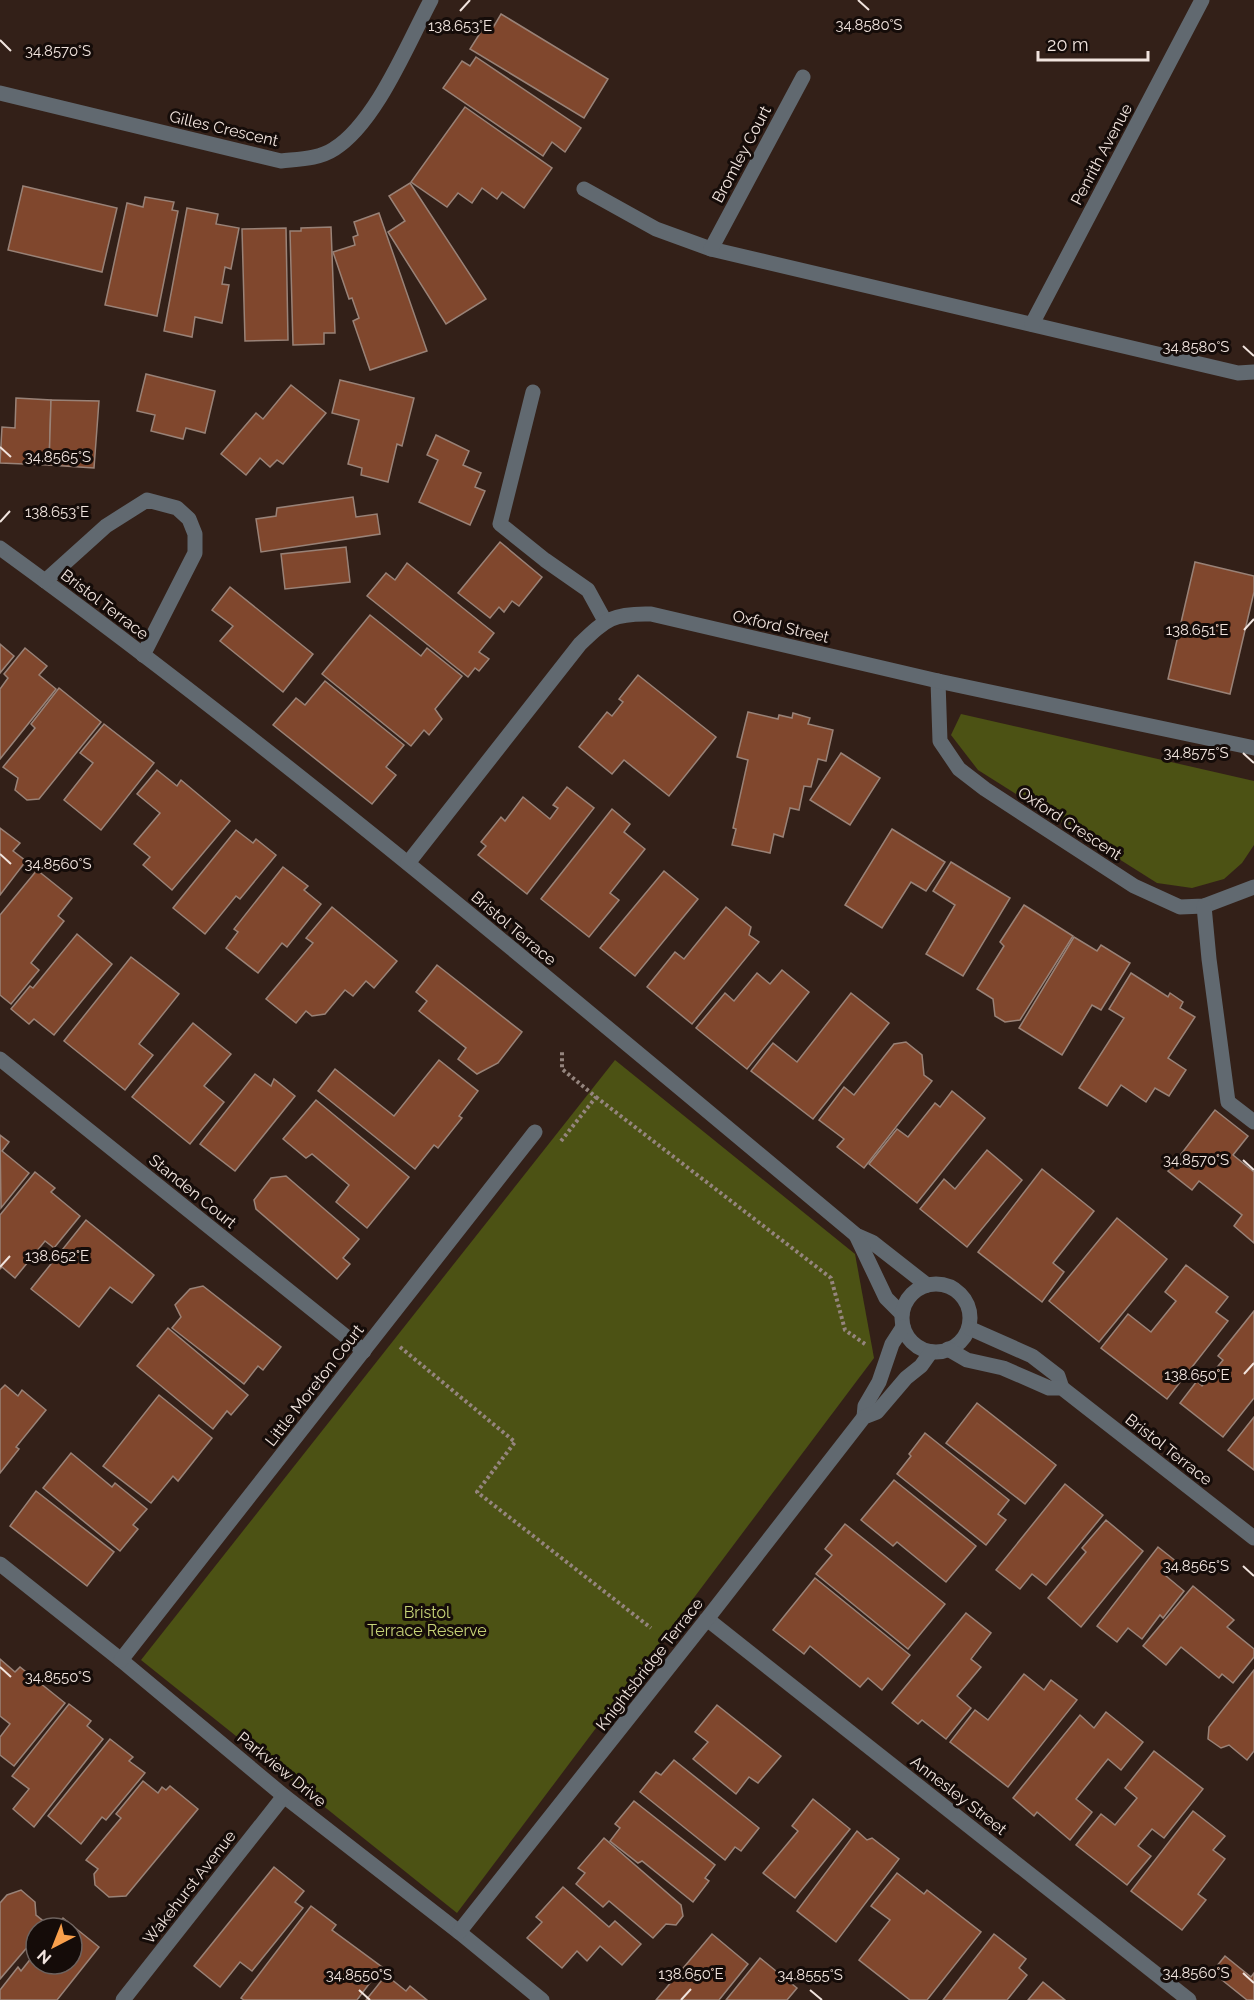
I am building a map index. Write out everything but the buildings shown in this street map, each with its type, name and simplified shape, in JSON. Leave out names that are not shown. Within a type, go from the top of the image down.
[{"type":"street","name":"Gilles Crescent","points":[[0,93],[281,161],[307,158],[334,150],[360,126],[384,90],[431,0]]},
{"type":"street","name":"Penrith Avenue","points":[[1032,324],[1202,0]]},
{"type":"street","name":"Bromley Court","points":[[711,249],[803,77]]},
{"type":"street","points":[[584,189],[656,229],[711,249],[1238,373],[1254,372]]},
{"type":"street","points":[[533,392],[500,524],[545,560],[588,590],[605,621]]},
{"type":"street","name":"Bristol Terrace","points":[[45,581],[105,526],[147,500],[177,508],[189,519],[195,534],[195,553],[142,655]]},
{"type":"street","name":"Bristol Terrace","points":[[0,548],[142,655],[408,863],[856,1235],[872,1242],[927,1285]]},
{"type":"street","name":"Oxford Street","points":[[408,863],[580,644],[605,621],[632,614],[651,614],[938,681],[1254,748]]},
{"type":"street","name":"Oxford Crescent","points":[[938,681],[940,741],[959,769],[985,789],[1134,886],[1180,907],[1204,906],[1254,888]]},
{"type":"street","points":[[1204,906],[1228,1102],[1254,1122]]},
{"type":"street","name":"Standen Court","points":[[0,1059],[364,1351]]},
{"type":"street","name":"Little Moreton Court","points":[[121,1660],[535,1132]]},
{"type":"street","name":"Bristol Terrace","points":[[856,1235],[886,1298],[902,1320]]},
{"type":"street","points":[[937,1283],[947,1285],[964,1298],[969,1307],[969,1328],[957,1345],[948,1349],[931,1352],[921,1349],[907,1336],[902,1320],[904,1305],[912,1292],[937,1283]]},
{"type":"street","name":"Knightsbridge Terrace","points":[[459,1932],[864,1417],[866,1406],[879,1382],[902,1320]]},
{"type":"street","name":"Bristol Terrace","points":[[969,1328],[1032,1356],[1058,1376],[1062,1388],[1254,1538]]},
{"type":"street","name":"Bristol Terrace","points":[[948,1349],[967,1360],[1003,1368],[1049,1388],[1062,1388]]},
{"type":"street","name":"Knightsbridge Terrace","points":[[864,1417],[877,1412],[906,1378],[921,1366],[931,1352]]},
{"type":"street","name":"Parkview Drive","points":[[0,1564],[121,1660],[284,1796],[459,1932],[542,2000]]},
{"type":"street","name":"Annesley Street","points":[[707,1619],[1189,2000]]},
{"type":"street","name":"Wakehurst Avenue","points":[[123,2000],[284,1796]]},
{"type":"path","points":[[562,1052],[562,1069],[831,1278],[845,1330],[866,1345]]},
{"type":"path","points":[[555,1149],[596,1097]]},
{"type":"path","points":[[399,1346],[514,1442],[477,1492],[651,1628]]},
{"type":"green space","points":[[961,714],[1254,781],[1254,845],[1242,863],[1224,879],[1192,888],[1157,883],[978,770],[951,735]]},
{"type":"green space","name":"Bristol Terrace Reserve","points":[[615,1060],[855,1254],[874,1358],[457,1913],[141,1660]]}]
